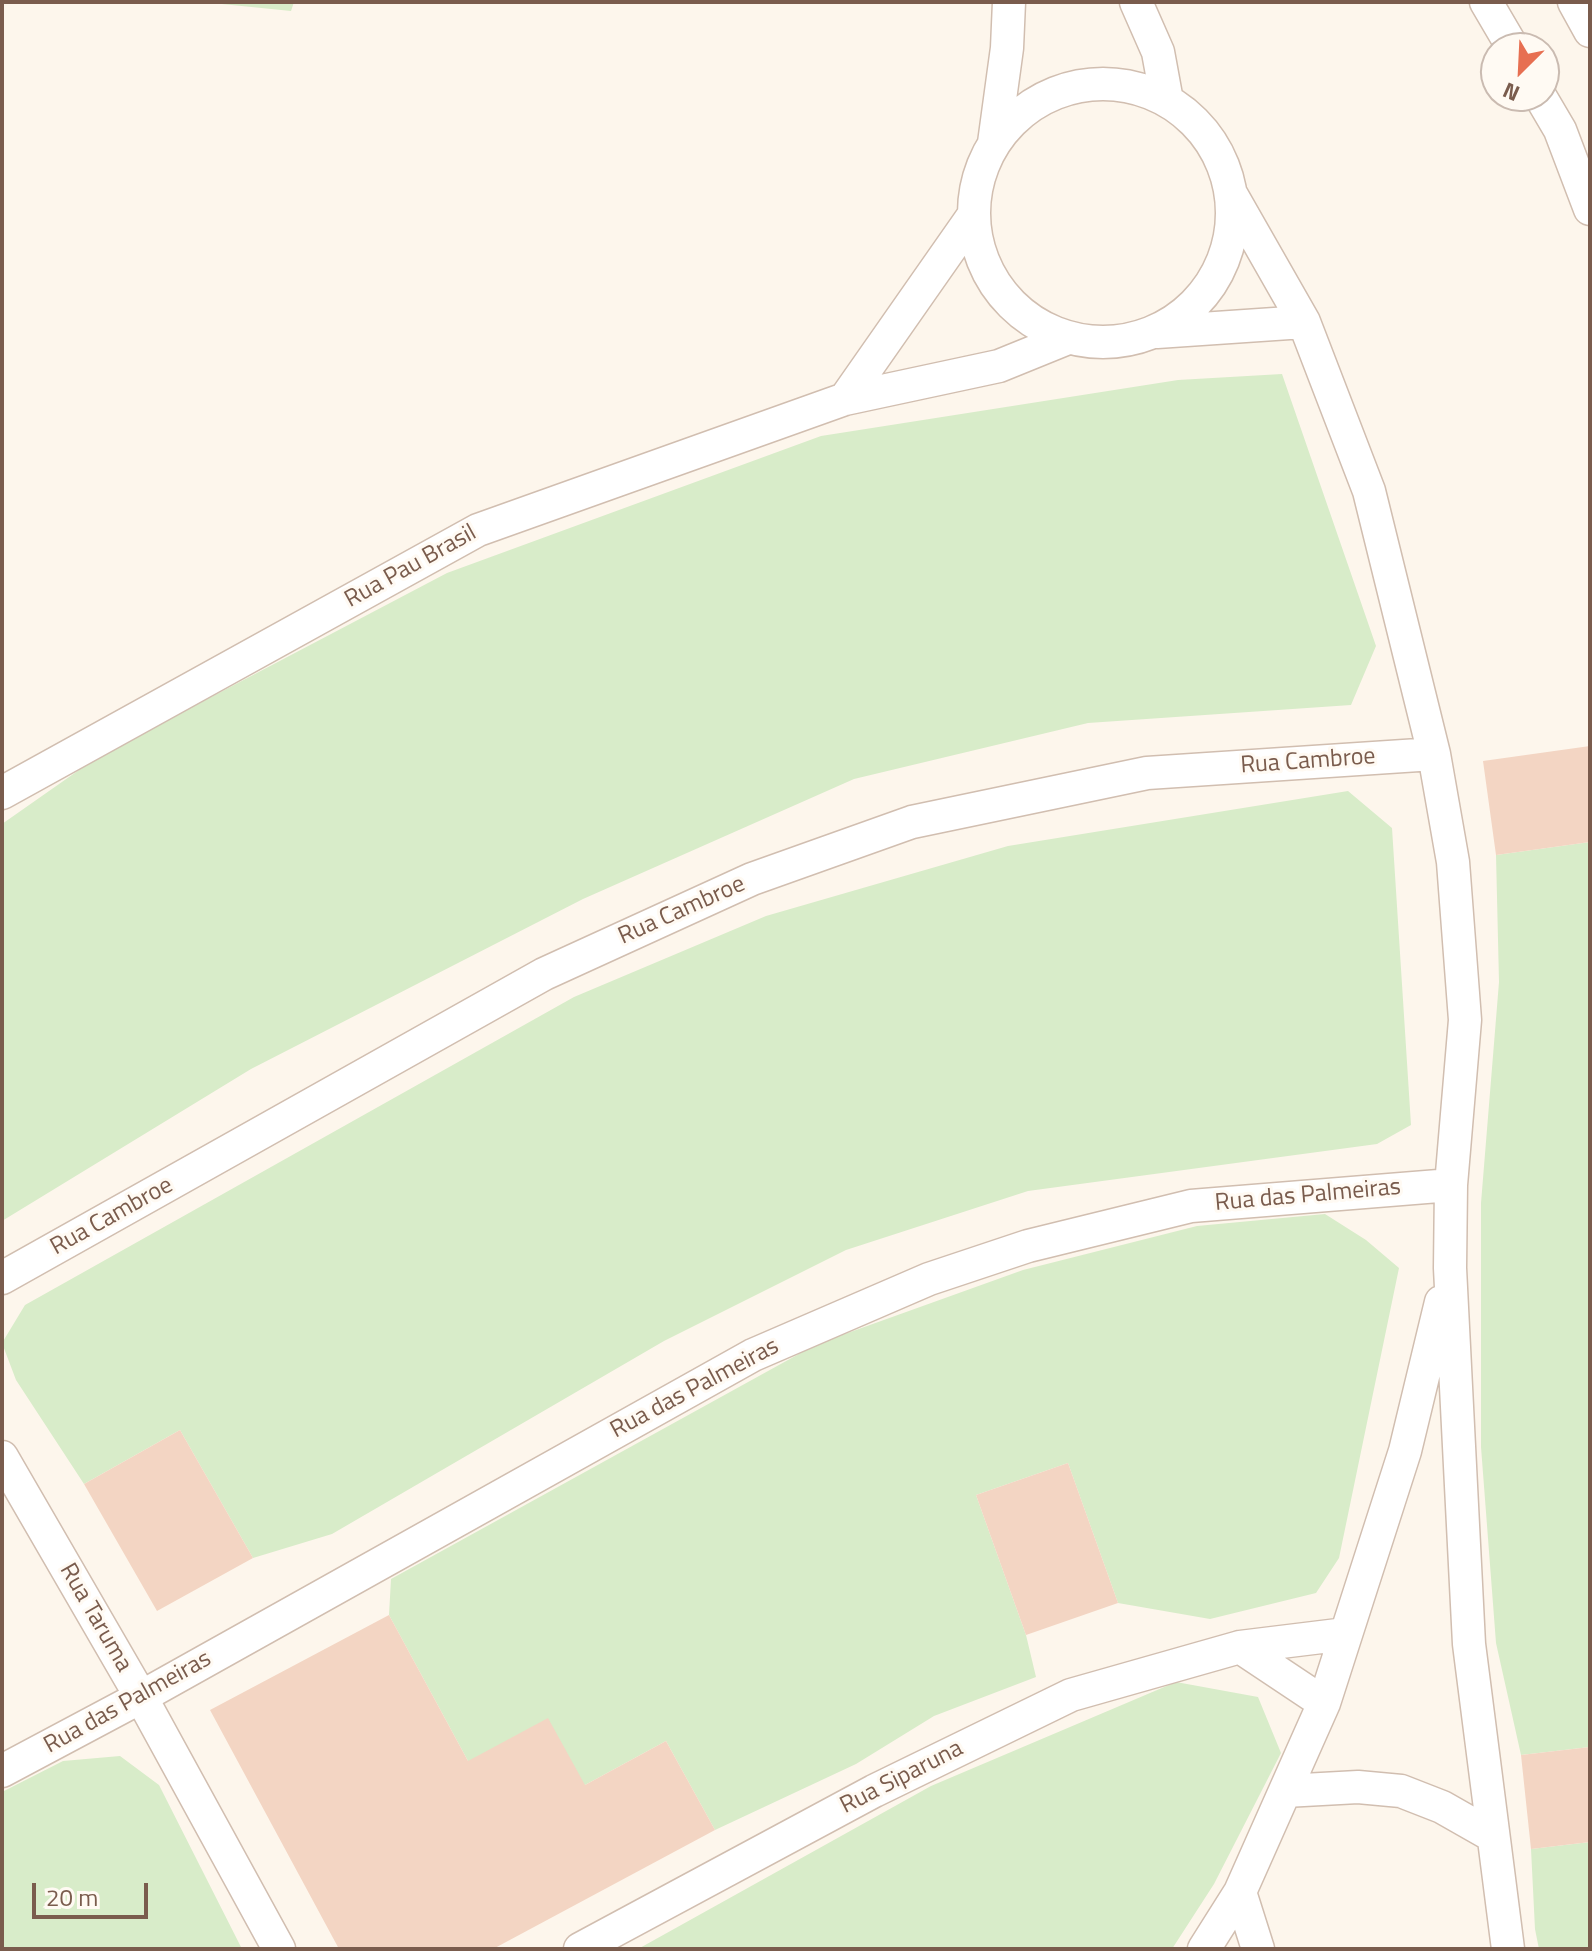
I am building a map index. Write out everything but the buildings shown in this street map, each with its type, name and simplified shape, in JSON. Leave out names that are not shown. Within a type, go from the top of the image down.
[{"type":"street","points":[[994,143],[1007,48],[1009,2]]},
{"type":"street","points":[[1136,2],[1158,52],[1167,101]]},
{"type":"street","points":[[1486,2],[1504,32]]},
{"type":"street","points":[[1574,2],[1590,31]]},
{"type":"street","points":[[1304,322],[1153,333],[1105,342],[1068,338],[1023,314],[997,287],[980,253],[973,216],[978,177],[994,143],[1020,113],[1053,93],[1092,84],[1131,87],[1167,101],[1198,125],[1220,157],[1231,194],[1304,322],[1369,491],[1434,754],[1453,862],[1465,1020],[1451,1185],[1450,1268],[1469,1644],[1508,1949]]},
{"type":"street","points":[[1549,112],[1560,130],[1590,209]]},
{"type":"street","points":[[1153,333],[1190,310],[1216,277],[1231,237],[1231,194]]},
{"type":"street","points":[[845,399],[973,216]]},
{"type":"street","name":"Rua Pau Brasil","points":[[2,793],[478,530],[845,399],[999,366],[1068,338]]},
{"type":"street","name":"Rua Cambroe","points":[[2,1278],[544,974],[752,879],[912,822],[1147,773],[1434,754]]},
{"type":"street","name":"Rua das Palmeiras","points":[[2,1771],[141,1697],[753,1355],[929,1279],[1028,1246],[1191,1206],[1451,1185]]},
{"type":"street","points":[[1204,1949],[1240,1892],[1324,1703],[1405,1451],[1450,1268]]},
{"type":"street","name":"Rua Taruma","points":[[2,1457],[141,1697],[279,1949]]},
{"type":"street","name":"Rua Siparuna","points":[[580,1949],[874,1791],[1071,1695],[1240,1647],[1346,1634]]},
{"type":"street","points":[[1240,1647],[1324,1703]]},
{"type":"street","points":[[1285,1791],[1358,1787],[1401,1791],[1442,1807],[1493,1836]]},
{"type":"street","points":[[1240,1892],[1258,1949]]},
{"type":"green space","points":[[202,2],[294,2],[291,11]]},
{"type":"green space","points":[[1282,374],[1376,646],[1351,705],[1088,723],[854,779],[583,899],[251,1069],[2,1221],[2,824],[99,756],[447,573],[821,436],[1178,380]]},
{"type":"green space","points":[[1348,791],[1392,828],[1411,1125],[1377,1144],[1028,1191],[846,1250],[664,1341],[332,1534],[253,1558],[180,1430],[84,1484],[16,1380],[2,1343],[25,1305],[574,997],[766,916],[1008,846]]},
{"type":"green space","points":[[1590,842],[1590,1747],[1521,1755],[1496,1643],[1481,1447],[1481,1203],[1499,982],[1496,855]]},
{"type":"green space","points":[[1325,1214],[1366,1240],[1399,1268],[1339,1558],[1316,1593],[1210,1619],[1118,1603],[1068,1463],[976,1495],[1026,1635],[1036,1677],[934,1716],[856,1764],[715,1830],[666,1741],[585,1785],[468,1761],[389,1615],[391,1579],[817,1344],[1023,1270],[1197,1226]]},
{"type":"green space","points":[[1176,1682],[1258,1697],[1281,1753],[1214,1884],[1172,1949],[638,1949],[931,1786]]},
{"type":"green space","points":[[120,1756],[159,1785],[242,1949],[2,1949],[2,1792],[63,1761]]},
{"type":"green space","points":[[1590,1842],[1590,1949],[1539,1949],[1531,1849]]}]
